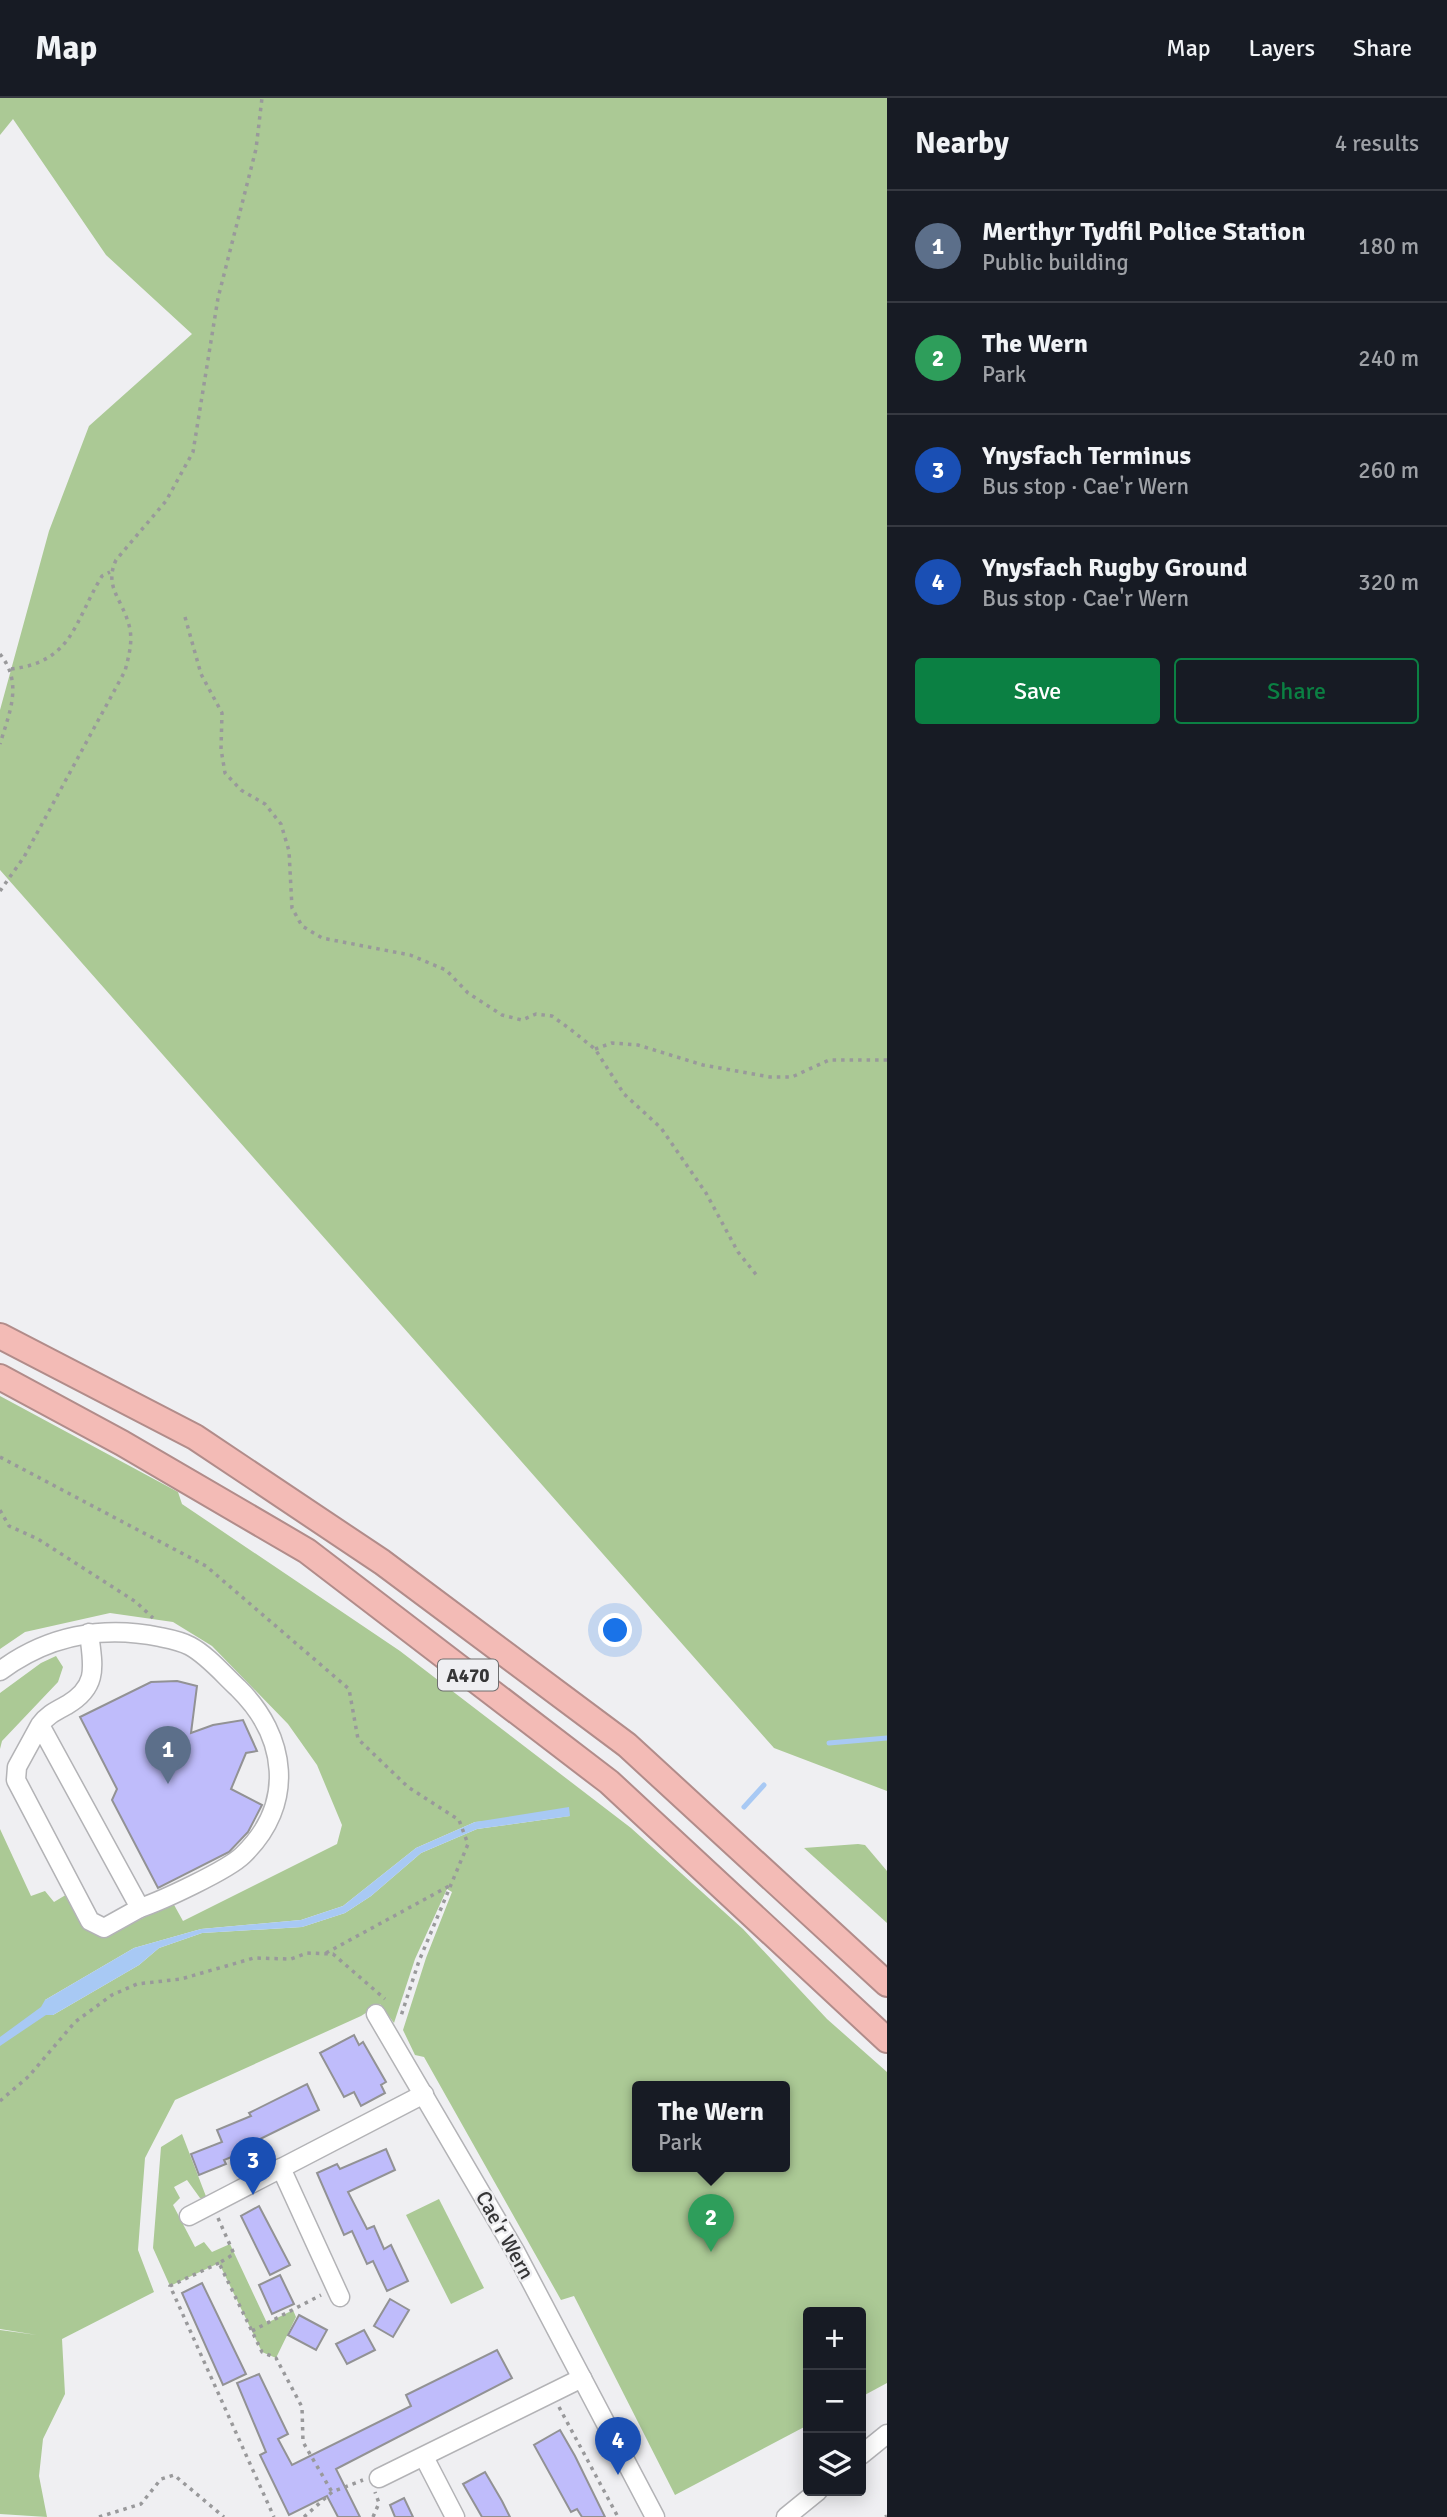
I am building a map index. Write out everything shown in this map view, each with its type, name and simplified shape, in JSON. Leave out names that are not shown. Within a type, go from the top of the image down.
[{"type":"highway","name":"A470","points":[[0,1336],[195,1437],[382,1562],[627,1745],[887,1984]]},
{"type":"highway","name":"A470","points":[[0,1377],[122,1443],[307,1551],[609,1782],[887,2040]]},
{"type":"street","points":[[0,1671],[44,1644],[89,1633],[113,1630],[179,1642],[192,1646],[257,1707],[273,1735],[281,1774],[273,1812],[259,1838],[241,1858],[104,1928],[90,1921],[16,1780],[17,1767],[45,1717],[83,1695],[91,1683],[89,1633]]},
{"type":"street","points":[[40,1725],[139,1908]]},
{"type":"street","name":"Cae'r Wern","points":[[381,2007],[424,2094],[515,2251],[655,2517]]},
{"type":"street","points":[[189,2216],[424,2094]]},
{"type":"street","points":[[281,2168],[338,2292]]},
{"type":"street","points":[[374,2477],[424,2457],[582,2378]]},
{"type":"street","points":[[866,2451],[887,2434]]},
{"type":"street","points":[[424,2457],[455,2517]]},
{"type":"street","points":[[786,2517],[812,2496]]},
{"type":"path","points":[[0,891],[24,857],[125,671],[132,645],[128,622],[110,586],[110,572],[116,560],[166,501],[193,452],[218,298],[254,160],[262,98]]},
{"type":"path","points":[[11,669],[36,666],[57,654],[103,576],[110,572]]},
{"type":"path","points":[[185,617],[201,674],[222,713],[221,750],[225,773],[241,790],[265,804],[281,824],[289,852],[292,908],[302,926],[322,938],[411,954],[446,970],[468,993],[502,1015],[522,1020],[536,1014],[552,1016],[595,1049],[624,1094],[661,1128],[706,1193],[733,1244],[758,1277]]},
{"type":"path","points":[[0,654],[11,669],[14,699],[0,744]]},
{"type":"path","points":[[595,1049],[612,1043],[638,1045],[703,1065],[770,1077],[792,1077],[829,1060],[887,1060]]},
{"type":"path","points":[[0,1457],[206,1566],[349,1689],[358,1739],[408,1787],[459,1820],[468,1844],[418,1961],[397,2029],[395,2011]]},
{"type":"path","points":[[0,1510],[9,1526],[38,1538],[136,1602],[179,1642]]},
{"type":"path","points":[[324,1954],[451,1885]]},
{"type":"path","points":[[0,2101],[29,2076],[75,2022],[112,1995],[137,1984],[181,1979],[254,1958],[291,1959],[307,1953],[333,1954],[381,2007]]},
{"type":"path","points":[[211,2205],[234,2254],[170,2286],[274,2517]]},
{"type":"path","points":[[219,2263],[262,2351],[276,2358],[302,2407],[303,2442],[332,2492]]},
{"type":"path","points":[[252,2331],[338,2292]]},
{"type":"path","points":[[551,2393],[618,2517]]},
{"type":"path","points":[[99,2517],[141,2504],[161,2479],[174,2475],[225,2517]]},
{"type":"path","points":[[304,2517],[332,2492],[374,2477],[379,2503],[373,2517]]},
{"type":"path","points":[[313,2511],[314,2517]]},
{"type":"green space","points":[[0,98],[887,98],[887,1791],[774,1748],[0,870],[0,710],[49,531],[89,426],[192,334],[106,255],[13,119],[0,135]]},
{"type":"green space","points":[[0,1396],[178,1492],[182,1504],[400,1651],[631,1828],[743,1929],[827,2019],[887,2072],[887,2383],[866,2394],[866,2307],[803,2307],[803,2428],[675,2495],[574,2296],[561,2300],[424,2057],[415,2055],[403,2030],[426,1958],[452,1892],[447,1889],[415,1959],[394,2023],[380,2004],[361,2016],[175,2100],[145,2158],[138,2250],[154,2292],[62,2339],[65,2394],[43,2439],[39,2476],[47,2517],[0,2514],[0,2330],[37,2335],[0,2329],[0,1829],[31,1896],[45,1891],[54,1902],[69,1893],[103,1934],[119,1930],[173,1903],[183,1921],[337,1844],[342,1825],[317,1765],[288,1724],[212,1646],[173,1622],[110,1613],[25,1632],[0,1649]],"holes":[[[570,1816],[477,1829],[421,1853],[371,1896],[345,1913],[302,1927],[202,1933],[159,1948],[139,1965],[53,2015],[45,2000],[134,1948],[201,1929],[301,1920],[343,1906],[416,1848],[475,1822]]]},
{"type":"green space","points":[[56,1656],[63,1667],[58,1682],[2,1741],[0,1749],[0,1693],[41,1663]]},
{"type":"green space","points":[[865,1845],[887,1871],[887,1923],[804,1848]]},
{"type":"green space","points":[[182,2134],[207,2199],[200,2198],[187,2180],[174,2187],[180,2198],[173,2205],[195,2247],[204,2242],[212,2252],[230,2244],[267,2323],[293,2310],[296,2317],[276,2358],[262,2352],[219,2263],[170,2286],[153,2248],[161,2147]]},
{"type":"green space","points":[[439,2199],[484,2288],[451,2304],[406,2215]]},
{"type":"water","points":[[569,1807],[570,1816],[477,1829],[421,1853],[371,1896],[345,1913],[302,1927],[202,1933],[159,1948],[139,1965],[53,2015],[46,2015],[0,2046],[0,2037],[41,2007],[45,2000],[134,1948],[201,1929],[301,1920],[343,1906],[416,1848],[475,1822]]},
{"type":"building","points":[[177,1681],[197,1686],[191,1733],[213,1725],[243,1720],[257,1751],[246,1753],[231,1789],[262,1805],[248,1832],[229,1852],[158,1888],[112,1800],[117,1789],[80,1717],[151,1682]]},
{"type":"building","points":[[354,2035],[359,2045],[363,2042],[386,2082],[381,2085],[385,2093],[361,2106],[354,2092],[344,2097],[320,2053]]},
{"type":"building","points":[[307,2084],[319,2110],[256,2141],[258,2146],[224,2160],[226,2164],[199,2175],[191,2154],[222,2142],[217,2130],[251,2116],[249,2113]]},
{"type":"building","points":[[386,2149],[395,2170],[348,2192],[367,2229],[374,2226],[384,2249],[391,2245],[408,2281],[387,2291],[373,2261],[367,2264],[352,2231],[344,2235],[317,2173],[337,2164],[340,2169]]},
{"type":"building","points":[[259,2206],[290,2265],[270,2275],[241,2216]]},
{"type":"building","points":[[280,2275],[294,2304],[272,2314],[259,2285]]},
{"type":"building","points":[[202,2283],[246,2374],[223,2385],[182,2293]]},
{"type":"building","points":[[390,2299],[409,2310],[393,2337],[374,2326]]},
{"type":"building","points":[[299,2315],[327,2330],[316,2350],[288,2335]]},
{"type":"building","points":[[364,2330],[375,2350],[347,2364],[336,2344]]},
{"type":"building","points":[[497,2350],[512,2378],[336,2469],[360,2517],[338,2517],[327,2496],[289,2515],[260,2455],[266,2452],[237,2383],[259,2374],[288,2434],[278,2439],[292,2465],[411,2406],[406,2395]]},
{"type":"building","points":[[560,2430],[605,2517],[582,2517],[577,2509],[571,2512],[534,2445]]},
{"type":"building","points":[[485,2472],[510,2517],[482,2517],[463,2484]]},
{"type":"building","points":[[404,2498],[413,2517],[395,2517],[390,2505]]},
{"type":"waterway","points":[[829,1743],[887,1738]]},
{"type":"waterway","points":[[744,1807],[764,1785]]},
{"type":"place","name":"Merthyr Tydfil Police Station","points":[[168,1784]]},
{"type":"place","name":"Ynysfach Terminus","points":[[253,2195]]},
{"type":"place","name":"The Wern","points":[[711,2252]]},
{"type":"place","name":"Ynysfach Rugby Ground","points":[[618,2475]]}]
